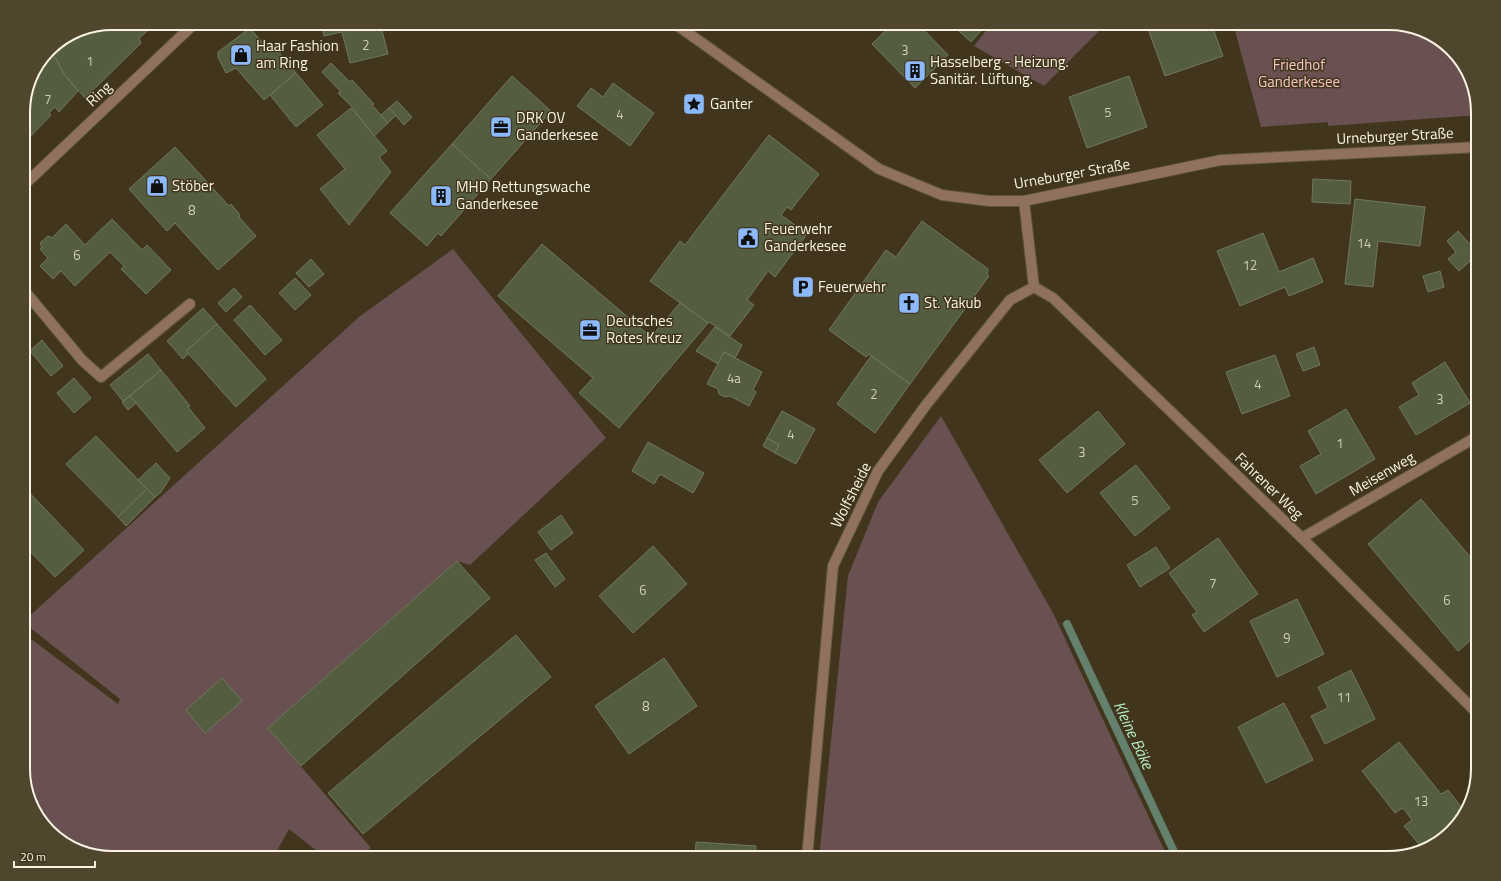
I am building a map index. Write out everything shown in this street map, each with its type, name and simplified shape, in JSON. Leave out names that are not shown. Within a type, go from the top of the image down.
[{"type":"street","name":"Ring","points":[[30,179],[188,30]]},
{"type":"street","name":"Urneburger Straße","points":[[684,30],[879,169],[942,195],[989,201],[1024,201],[1221,160],[1471,147]]},
{"type":"street","points":[[1024,201],[1034,287]]},
{"type":"street","name":"Fahrener Weg","points":[[1034,287],[1053,298],[1302,538],[1471,707]]},
{"type":"street","name":"Wolfsheide","points":[[808,851],[833,566],[878,471],[926,405],[1010,300],[1034,287]]},
{"type":"street","points":[[30,297],[82,360],[101,377],[190,304]]},
{"type":"street","name":"Meisenweg","points":[[1302,538],[1471,440]]},
{"type":"green space","points":[[987,30],[1100,30],[1044,86],[974,46]]},
{"type":"green space","name":"Friedhof Ganderkesee","points":[[1235,30],[1389,30],[1420,36],[1439,47],[1454,62],[1463,76],[1467,86],[1471,107],[1471,116],[1328,126],[1328,122],[1261,127]]},
{"type":"green space","points":[[453,249],[606,438],[470,565],[457,561],[268,728],[371,848],[367,851],[317,851],[289,829],[277,851],[112,851],[91,848],[71,840],[50,823],[38,805],[34,795],[30,774],[30,638],[118,704],[120,699],[30,628],[30,616],[359,317]]},
{"type":"green space","points":[[941,416],[1053,613],[1165,851],[820,851],[848,576],[878,502]]},
{"type":"building","points":[[149,30],[139,38],[141,43],[85,98],[64,74],[54,54],[71,41],[86,34],[101,31]]},
{"type":"building","points":[[247,30],[252,30],[267,48],[272,44],[296,73],[264,100],[236,68],[226,73],[218,57],[218,52]]},
{"type":"building","points":[[323,30],[382,30],[388,54],[350,63],[342,32],[324,36]]},
{"type":"building","name":"Hasselberg - Heizung. Sanitär. Lüftung.","points":[[886,30],[924,30],[948,55],[915,88],[872,44]]},
{"type":"building","points":[[958,30],[982,30],[971,42]]},
{"type":"building","points":[[1148,30],[1214,30],[1223,56],[1165,76]]},
{"type":"building","points":[[54,54],[64,74],[78,91],[59,112],[55,107],[49,113],[51,115],[30,137],[30,107],[33,91],[38,76]]},
{"type":"building","points":[[331,63],[350,82],[352,80],[374,104],[372,105],[388,123],[374,136],[352,107],[338,93],[341,92],[322,72]]},
{"type":"building","points":[[296,73],[323,105],[296,127],[270,95]]},
{"type":"building","name":"DRK OV Ganderkesee","points":[[512,76],[551,111],[491,179],[452,144]]},
{"type":"building","points":[[1129,76],[1147,127],[1087,148],[1069,97]]},
{"type":"building","points":[[613,83],[654,113],[630,146],[577,106],[591,88],[603,97]]},
{"type":"building","points":[[397,101],[412,117],[404,125],[389,108]]},
{"type":"building","points":[[351,108],[387,151],[379,157],[391,172],[349,225],[320,189],[345,169],[317,135]]},
{"type":"building","points":[[389,108],[396,115],[388,123],[381,115]]},
{"type":"building","name":"Feuerwehr Ganderkesee","points":[[769,135],[819,174],[791,210],[787,207],[781,215],[807,234],[775,277],[768,271],[747,300],[754,305],[730,336],[709,322],[708,323],[650,281],[680,241],[685,245]]},
{"type":"building","name":"MHD Rettungswache Ganderkesee","points":[[452,144],[491,179],[441,236],[438,233],[427,246],[390,213]]},
{"type":"building","points":[[175,147],[229,206],[231,204],[240,215],[239,217],[256,236],[218,270],[175,223],[167,231],[129,189]]},
{"type":"building","points":[[1313,179],[1351,181],[1350,204],[1312,202]]},
{"type":"building","points":[[1355,199],[1425,207],[1420,246],[1378,241],[1373,287],[1345,284]]},
{"type":"building","points":[[112,219],[142,250],[147,245],[171,270],[146,294],[121,269],[124,266],[110,252],[75,286],[61,271],[53,279],[40,266],[48,258],[40,249],[42,248],[40,243],[48,236],[52,238],[66,224],[85,245]]},
{"type":"building","name":"St. Yakub","points":[[922,221],[988,269],[987,275],[989,276],[910,384],[869,354],[866,357],[829,330],[886,250],[896,257]]},
{"type":"building","points":[[1458,231],[1471,245],[1471,260],[1459,271],[1448,259],[1456,252],[1447,241]]},
{"type":"building","points":[[1263,233],[1279,272],[1313,258],[1323,282],[1289,296],[1285,287],[1240,306],[1217,251]]},
{"type":"building","name":"Deutsches Rotes Kreuz","points":[[542,244],[651,337],[680,303],[708,323],[619,428],[579,393],[593,378],[498,296]]},
{"type":"building","points":[[311,259],[324,274],[309,287],[296,273]]},
{"type":"building","points":[[1440,271],[1444,287],[1428,292],[1423,276]]},
{"type":"building","points":[[295,278],[311,295],[295,310],[279,293]]},
{"type":"building","points":[[234,288],[242,297],[226,312],[218,303]]},
{"type":"building","points":[[250,305],[282,340],[265,355],[234,320]]},
{"type":"building","points":[[203,308],[217,324],[186,351],[189,353],[183,359],[167,341]]},
{"type":"building","points":[[217,324],[266,379],[236,407],[186,351]]},
{"type":"building","points":[[715,327],[742,345],[735,358],[724,352],[718,364],[696,351]]},
{"type":"building","points":[[42,340],[63,366],[51,376],[30,351]]},
{"type":"building","points":[[1314,347],[1320,365],[1303,371],[1296,354]]},
{"type":"building","points":[[724,352],[762,372],[753,390],[756,392],[749,406],[730,396],[725,397],[719,394],[718,389],[707,384]]},
{"type":"building","points":[[148,354],[161,370],[123,401],[110,385]]},
{"type":"building","points":[[1275,355],[1290,396],[1242,414],[1226,372]]},
{"type":"building","points":[[871,356],[910,384],[875,433],[837,404]]},
{"type":"building","points":[[1445,362],[1470,403],[1416,435],[1399,407],[1419,395],[1412,383]]},
{"type":"building","points":[[161,370],[190,406],[188,407],[205,428],[177,452],[130,396]]},
{"type":"building","points":[[74,378],[91,398],[74,413],[57,393]]},
{"type":"building","points":[[130,396],[136,403],[128,410],[122,402]]},
{"type":"building","points":[[1346,409],[1375,459],[1316,494],[1300,466],[1321,454],[1308,431]]},
{"type":"building","points":[[782,411],[815,429],[796,464],[775,453],[779,445],[767,438]]},
{"type":"building","points":[[1098,411],[1125,444],[1067,493],[1039,460]]},
{"type":"building","points":[[96,436],[147,489],[118,517],[66,464]]},
{"type":"building","points":[[767,438],[779,445],[775,453],[763,446]]},
{"type":"building","points":[[648,442],[704,473],[693,493],[660,474],[654,484],[632,471]]},
{"type":"building","points":[[156,463],[170,478],[161,492],[155,497],[138,480]]},
{"type":"building","points":[[1136,465],[1170,508],[1135,536],[1100,493]]},
{"type":"building","points":[[147,489],[155,497],[126,526],[118,517]]},
{"type":"building","points":[[30,493],[84,550],[55,577],[30,551]]},
{"type":"building","points":[[1421,499],[1471,558],[1471,640],[1458,651],[1368,544]]},
{"type":"building","points":[[561,515],[573,533],[551,550],[538,532]]},
{"type":"building","points":[[1218,538],[1258,594],[1204,632],[1192,615],[1197,612],[1169,573]]},
{"type":"building","points":[[653,546],[687,584],[633,633],[599,596]]},
{"type":"building","points":[[1156,547],[1170,568],[1140,587],[1127,565]]},
{"type":"building","points":[[546,553],[565,579],[555,587],[535,560]]},
{"type":"building","points":[[457,561],[490,598],[301,766],[268,728]]},
{"type":"building","points":[[1297,599],[1324,654],[1277,677],[1250,621]]},
{"type":"building","points":[[516,635],[551,677],[363,834],[328,793]]},
{"type":"building","points":[[664,658],[697,706],[629,754],[595,706]]},
{"type":"building","points":[[1351,670],[1375,719],[1325,744],[1311,716],[1328,708],[1318,687]]},
{"type":"building","points":[[222,678],[242,701],[205,733],[186,710]]},
{"type":"building","points":[[1284,703],[1313,760],[1266,783],[1238,727]]},
{"type":"building","points":[[1399,742],[1441,794],[1448,790],[1461,807],[1447,827],[1430,840],[1420,845],[1404,826],[1412,820],[1403,808],[1395,813],[1362,771]]},
{"type":"building","points":[[696,842],[756,846],[756,851],[695,851]]},
{"type":"waterway","name":"Kleine Bäke","points":[[1067,624],[1174,851]]},
{"type":"place","name":"Haar Fashion am Ring","points":[[241,55]]},
{"type":"place","name":"Hasselberg - Heizung. Sanitär. Lüftung.","points":[[915,71]]},
{"type":"place","name":"Ganter","points":[[694,104]]},
{"type":"place","name":"DRK OV Ganderkesee","points":[[501,127]]},
{"type":"place","name":"Stöber","points":[[157,186]]},
{"type":"place","name":"MHD Rettungswache Ganderkesee","points":[[441,196]]},
{"type":"place","name":"Feuerwehr Ganderkesee","points":[[748,238]]},
{"type":"place","name":"Feuerwehr","points":[[803,287]]},
{"type":"place","name":"St. Yakub","points":[[909,303]]},
{"type":"place","name":"Deutsches Rotes Kreuz","points":[[590,330]]}]
